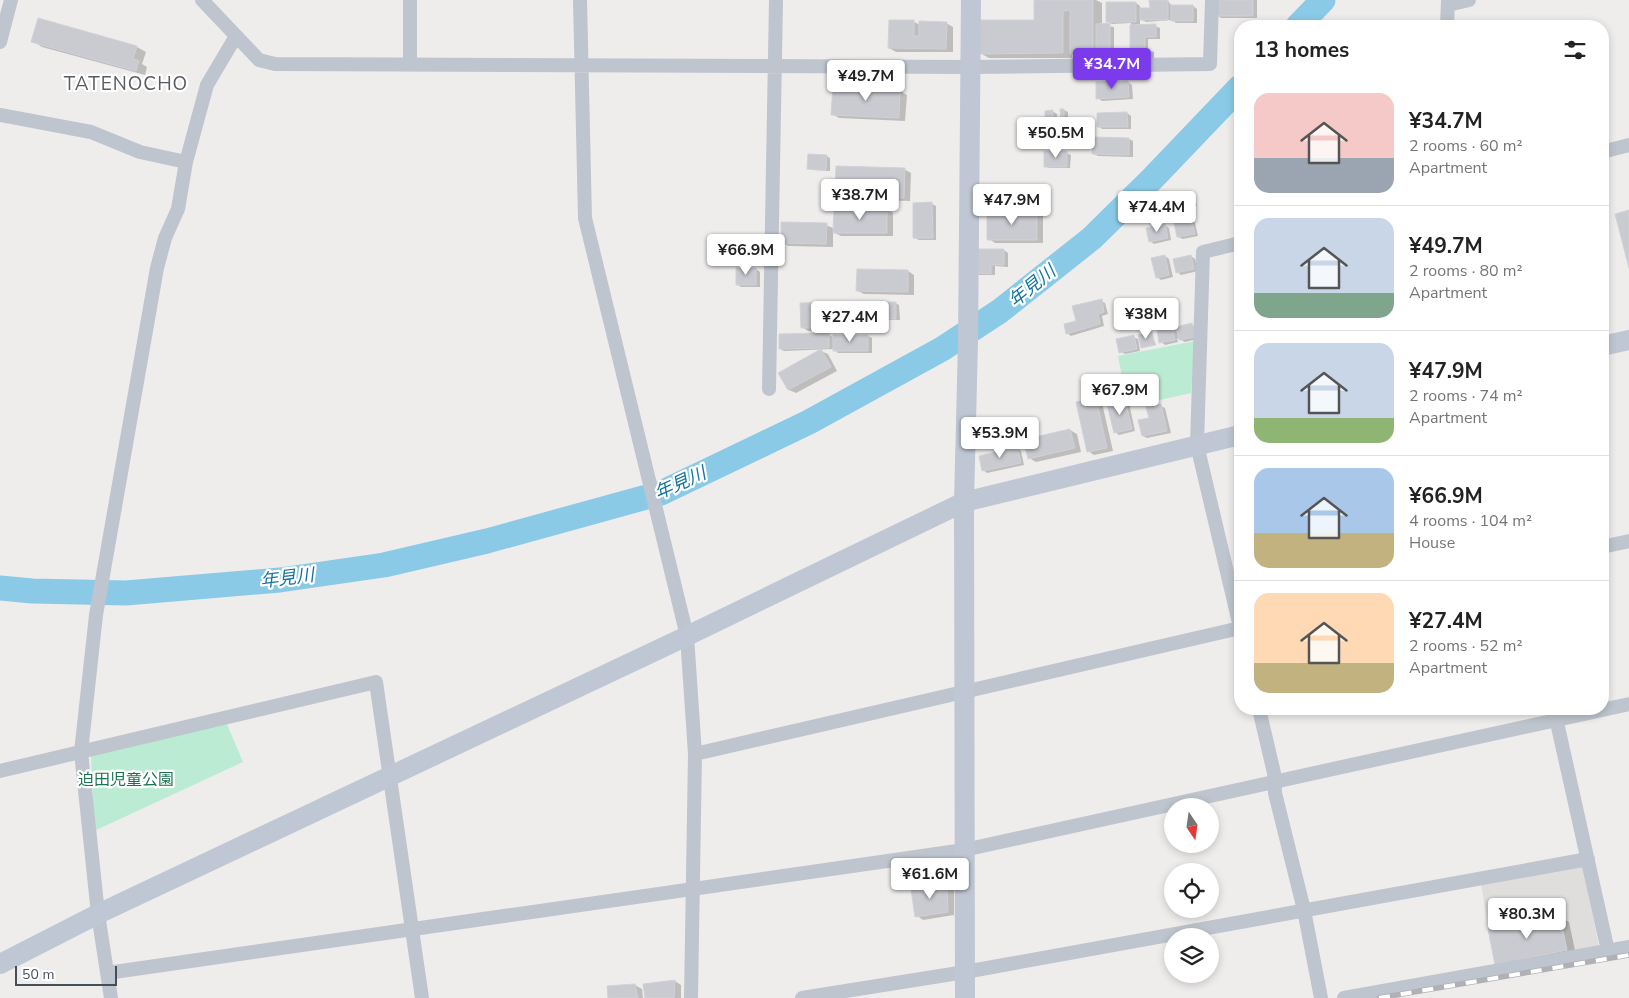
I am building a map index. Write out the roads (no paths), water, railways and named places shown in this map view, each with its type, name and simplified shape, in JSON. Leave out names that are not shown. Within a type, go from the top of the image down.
[{"type":"street","points":[[0,42],[11,0]]},
{"type":"street","points":[[202,0],[259,60],[275,64],[776,65],[969,68],[1210,64],[1212,0]]},
{"type":"street","points":[[410,0],[410,64]]},
{"type":"street","points":[[580,0],[585,218],[687,636],[695,754],[691,998]]},
{"type":"street","points":[[769,388],[776,0]]},
{"type":"street","points":[[965,998],[964,502],[971,0]]},
{"type":"street","points":[[1447,20],[1448,2],[1469,0]]},
{"type":"street","points":[[111,998],[98,914],[81,752],[96,615],[102,572],[157,268],[165,238],[178,209],[186,162],[207,85],[236,36]]},
{"type":"street","points":[[0,115],[92,132],[140,152],[186,162]]},
{"type":"street","points":[[1609,150],[1629,145]]},
{"type":"street","points":[[1234,244],[1203,252],[1197,445],[1234,602]]},
{"type":"street","points":[[1609,344],[1629,340]]},
{"type":"street","points":[[0,964],[98,914],[391,777],[964,502],[1234,436]]},
{"type":"street","points":[[1609,545],[1629,541]]},
{"type":"street","points":[[695,754],[1234,628]]},
{"type":"street","points":[[0,770],[376,682],[422,998]]},
{"type":"street","points":[[1609,707],[1629,704]]},
{"type":"street","points":[[1260,715],[1322,998]]},
{"type":"street","points":[[107,972],[964,850],[1274,782],[1551,715]]},
{"type":"street","points":[[1555,715],[1608,951]]},
{"type":"street","points":[[802,998],[965,972],[1588,859]]},
{"type":"street","points":[[1344,998],[1629,947]]},
{"type":"waterway","name":"年見川","points":[[1304,20],[1323,0]]},
{"type":"waterway","name":"年見川","points":[[0,588],[32,591],[126,593],[280,580],[384,565],[487,541],[661,493],[809,422],[942,349],[1000,311],[1092,238],[1152,179],[1234,93]]},
{"type":"railway","points":[[1379,998],[1629,955]]},
{"type":"district","name":"TATENOCHO","points":[[126,83]]},
{"type":"park label","name":"迫田児童公園","points":[[126,779]]}]
